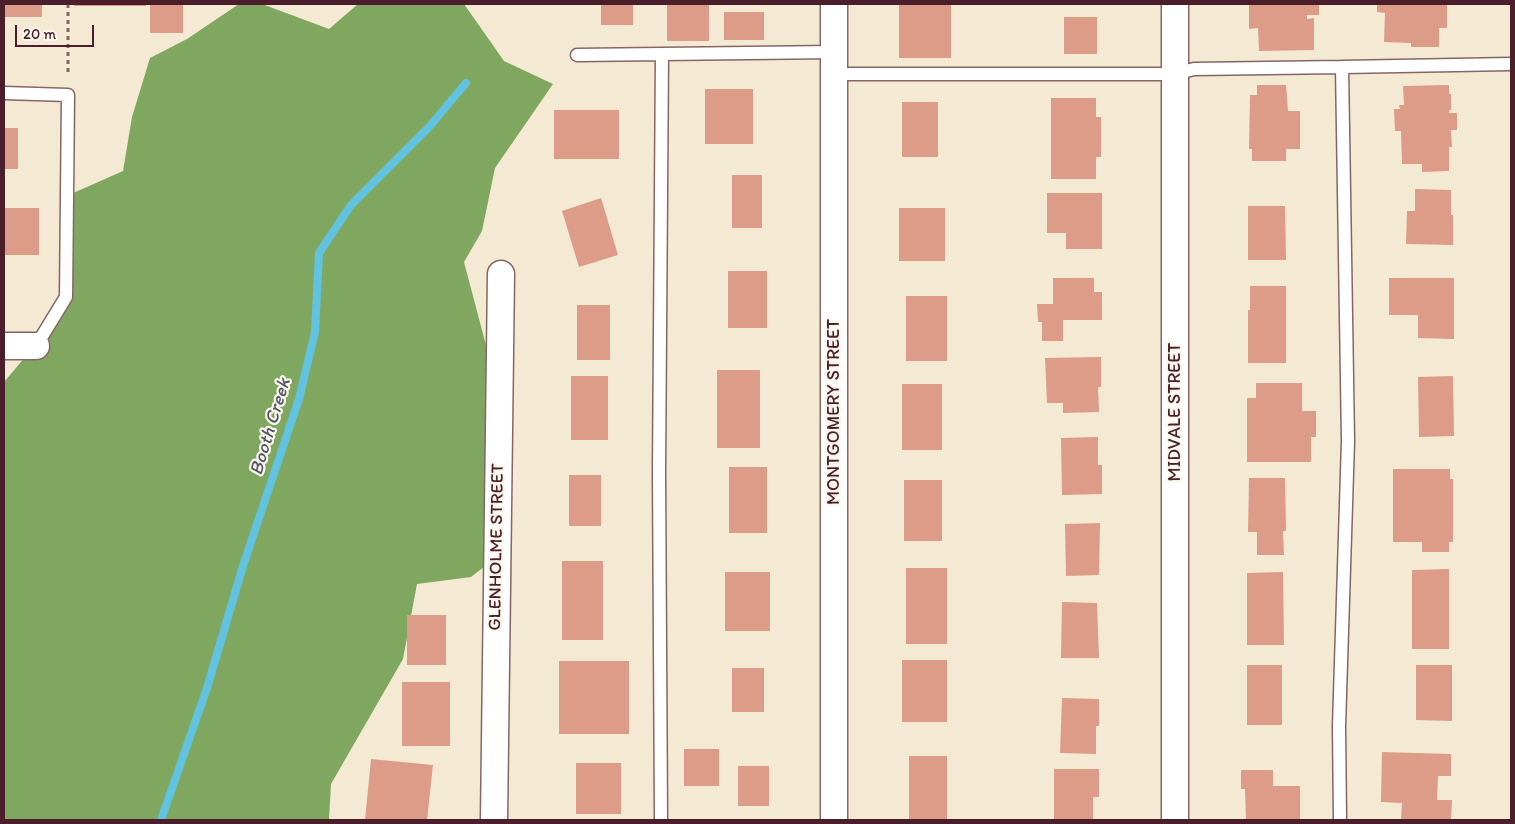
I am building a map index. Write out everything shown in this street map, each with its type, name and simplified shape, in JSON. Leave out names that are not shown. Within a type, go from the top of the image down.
[{"type":"street","name":"MONTGOMERY STREET","points":[[834,4],[834,820]]},
{"type":"street","name":"MIDVALE STREET","points":[[1175,4],[1175,820]]},
{"type":"street","name":"GLENHOLME STREET","points":[[494,820],[500,274]]},
{"type":"street","points":[[4,346],[36,346]]},
{"type":"lane","points":[[661,820],[659,471],[662,54]]},
{"type":"lane","points":[[577,55],[662,54],[834,63],[1175,74],[1194,69],[1511,64]]},
{"type":"lane","points":[[1340,820],[1339,726],[1348,441],[1342,67]]},
{"type":"lane","points":[[4,93],[68,95],[66,297],[36,346]]},
{"type":"path","points":[[68,4],[68,95]]},
{"type":"green space","points":[[239,4],[262,4],[329,29],[358,4],[464,4],[504,61],[553,84],[495,168],[482,231],[464,262],[487,349],[484,567],[471,577],[417,584],[403,659],[331,784],[329,820],[4,820],[4,382],[70,304],[71,194],[123,171],[132,117],[150,58],[187,39]]},
{"type":"building","points":[[4,4],[42,4],[42,17],[4,17]]},
{"type":"building","points":[[74,4],[146,4],[146,6],[74,6]]},
{"type":"building","points":[[150,4],[183,4],[183,33],[150,33]]},
{"type":"building","points":[[601,4],[633,4],[633,25],[601,25]]},
{"type":"building","points":[[667,4],[709,4],[709,41],[667,41]]},
{"type":"building","points":[[899,4],[951,4],[951,58],[899,58]]},
{"type":"building","points":[[1319,4],[1319,15],[1307,15],[1307,19],[1314,18],[1314,50],[1259,51],[1258,28],[1249,29],[1249,5]]},
{"type":"building","points":[[1377,4],[1447,4],[1447,28],[1439,28],[1439,47],[1411,47],[1411,43],[1384,42],[1385,13],[1377,12]]},
{"type":"building","points":[[724,12],[764,12],[764,40],[724,40]]},
{"type":"building","points":[[1064,17],[1097,17],[1097,54],[1064,54]]},
{"type":"building","points":[[1257,85],[1286,85],[1288,111],[1300,111],[1300,149],[1286,149],[1286,161],[1252,161],[1252,149],[1249,149],[1250,95],[1257,95]]},
{"type":"building","points":[[1449,85],[1451,110],[1449,110],[1449,113],[1457,113],[1457,130],[1451,130],[1452,147],[1449,147],[1449,171],[1422,172],[1422,164],[1402,164],[1401,131],[1395,131],[1394,109],[1400,109],[1399,105],[1404,105],[1403,86]]},
{"type":"building","points":[[705,89],[753,89],[753,144],[705,144]]},
{"type":"building","points":[[1051,98],[1096,98],[1096,117],[1101,117],[1101,157],[1096,157],[1096,179],[1051,179]]},
{"type":"building","points":[[902,102],[938,102],[938,157],[902,157]]},
{"type":"building","points":[[554,110],[619,110],[619,159],[554,159]]},
{"type":"building","points":[[4,128],[18,128],[18,169],[4,169]]},
{"type":"building","points":[[732,175],[762,175],[762,228],[732,228]]},
{"type":"building","points":[[1415,189],[1451,190],[1453,245],[1406,244],[1407,211],[1415,211]]},
{"type":"building","points":[[1047,193],[1102,193],[1102,249],[1066,249],[1066,233],[1047,233]]},
{"type":"building","points":[[601,198],[618,255],[579,267],[562,211]]},
{"type":"building","points":[[1248,206],[1285,206],[1286,260],[1248,260]]},
{"type":"building","points":[[4,208],[39,208],[39,255],[4,255]]},
{"type":"building","points":[[899,208],[945,208],[945,261],[899,261]]},
{"type":"building","points":[[728,271],[767,271],[767,328],[728,328]]},
{"type":"building","points":[[1053,278],[1094,278],[1094,292],[1102,292],[1102,320],[1063,320],[1063,341],[1042,341],[1042,322],[1038,322],[1037,304],[1053,304]]},
{"type":"building","points":[[1389,278],[1454,278],[1454,339],[1418,338],[1418,315],[1389,315]]},
{"type":"building","points":[[1250,286],[1286,286],[1286,363],[1248,363]]},
{"type":"building","points":[[906,296],[947,296],[947,361],[906,361]]},
{"type":"building","points":[[577,305],[610,305],[610,360],[577,360]]},
{"type":"building","points":[[1101,357],[1101,387],[1098,387],[1099,412],[1063,413],[1063,403],[1047,403],[1045,358]]},
{"type":"building","points":[[717,370],[760,370],[760,448],[717,448]]},
{"type":"building","points":[[571,376],[608,376],[608,440],[571,440]]},
{"type":"building","points":[[1453,376],[1454,436],[1419,437],[1418,377]]},
{"type":"building","points":[[1256,383],[1302,383],[1302,411],[1316,411],[1316,437],[1311,437],[1311,462],[1247,462],[1247,398],[1256,398]]},
{"type":"building","points":[[902,384],[942,384],[942,450],[902,450]]},
{"type":"building","points":[[1098,437],[1098,465],[1102,465],[1102,494],[1062,495],[1061,438]]},
{"type":"building","points":[[729,467],[767,467],[767,533],[729,533]]},
{"type":"building","points":[[1393,469],[1450,469],[1450,479],[1453,479],[1453,542],[1449,542],[1449,552],[1422,552],[1422,542],[1393,542]]},
{"type":"building","points":[[569,475],[601,475],[601,526],[569,526]]},
{"type":"building","points":[[1249,478],[1285,478],[1286,531],[1283,531],[1284,555],[1257,555],[1257,532],[1248,532]]},
{"type":"building","points":[[904,480],[942,480],[942,541],[904,541]]},
{"type":"building","points":[[1100,523],[1099,575],[1066,576],[1065,524]]},
{"type":"building","points":[[562,561],[603,561],[603,640],[562,640]]},
{"type":"building","points":[[906,568],[947,568],[947,644],[906,644]]},
{"type":"building","points":[[1449,569],[1449,649],[1412,649],[1412,570]]},
{"type":"building","points":[[725,572],[770,572],[770,631],[725,631]]},
{"type":"building","points":[[1283,572],[1284,645],[1247,645],[1247,573]]},
{"type":"building","points":[[1062,602],[1097,603],[1099,658],[1061,658]]},
{"type":"building","points":[[407,615],[446,615],[446,665],[407,665]]},
{"type":"building","points":[[902,660],[947,660],[947,722],[902,722]]},
{"type":"building","points":[[559,661],[629,661],[629,734],[559,734]]},
{"type":"building","points":[[1247,665],[1282,665],[1282,725],[1247,725]]},
{"type":"building","points":[[1416,665],[1452,665],[1452,721],[1416,720]]},
{"type":"building","points":[[732,668],[764,668],[764,712],[732,712]]},
{"type":"building","points":[[402,682],[450,682],[450,746],[402,746]]},
{"type":"building","points":[[1062,698],[1099,699],[1099,726],[1096,726],[1096,754],[1060,753]]},
{"type":"building","points":[[684,749],[719,749],[719,786],[684,786]]},
{"type":"building","points":[[1382,752],[1451,754],[1451,776],[1438,776],[1437,800],[1452,800],[1451,820],[1401,820],[1402,803],[1381,802]]},
{"type":"building","points":[[909,756],[947,756],[947,820],[909,820]]},
{"type":"building","points":[[371,759],[433,765],[427,820],[365,820]]},
{"type":"building","points":[[576,763],[621,763],[621,814],[576,814]]},
{"type":"building","points":[[738,766],[769,766],[769,806],[738,806]]},
{"type":"building","points":[[1054,769],[1099,769],[1099,797],[1093,797],[1093,819],[1054,819]]},
{"type":"building","points":[[1241,770],[1273,770],[1273,786],[1300,786],[1300,820],[1246,820],[1245,789],[1241,789]]},
{"type":"waterway","name":"Booth Creek","points":[[161,820],[207,688],[243,566],[299,399],[315,332],[319,253],[351,205],[430,126],[466,83]]}]
